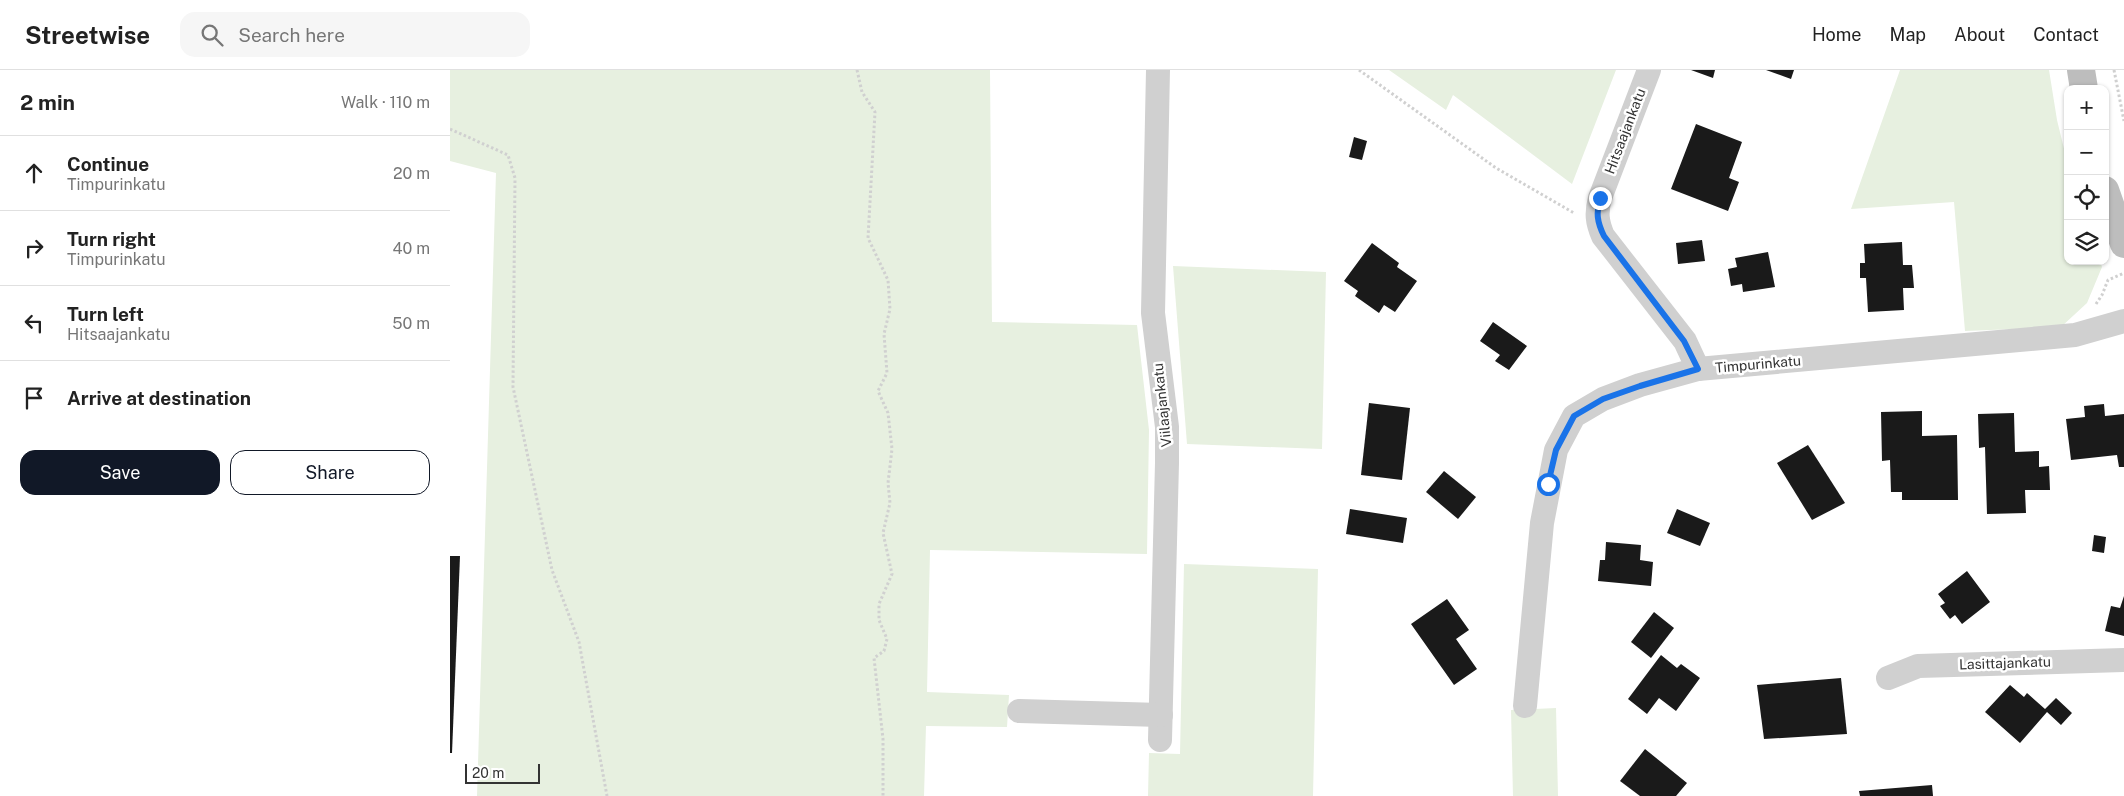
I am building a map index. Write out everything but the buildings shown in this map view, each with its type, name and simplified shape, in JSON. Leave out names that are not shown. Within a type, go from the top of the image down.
[{"type":"street","name":"Viilaajankatu","points":[[1158,70],[1153,313],[1167,427],[1160,740]]},
{"type":"street","name":"Hitsaajankatu","points":[[1597,223],[1597,210],[1600,198],[1649,70]]},
{"type":"street","points":[[2080,70],[2083,85]]},
{"type":"street","points":[[2109,201],[2124,244]]},
{"type":"street","points":[[1597,223],[1604,236],[1684,341],[1698,369]]},
{"type":"street","name":"Timpurinkatu","points":[[1525,706],[1542,523],[1556,450],[1574,416],[1603,399],[1698,369],[2075,335],[2124,321]]},
{"type":"street","name":"Lasittajankatu","points":[[1888,678],[1918,666],[2124,660]]},
{"type":"street","points":[[1019,711],[1161,714]]},
{"type":"path","points":[[857,70],[862,92],[875,112],[868,238],[888,280],[890,309],[884,334],[887,374],[878,391],[888,413],[892,449],[888,482],[890,502],[883,533],[892,574],[879,604],[879,620],[887,639],[884,651],[874,658],[883,739],[883,796]]},
{"type":"path","points":[[1359,70],[1496,168],[1556,204],[1597,223]]},
{"type":"path","points":[[2114,70],[2124,122]]},
{"type":"path","points":[[450,129],[508,155],[515,178],[513,387],[552,570],[579,642],[606,796]]},
{"type":"green space","points":[[450,70],[990,70],[992,322],[1137,325],[1149,430],[1147,554],[930,550],[927,692],[1009,695],[1007,727],[926,726],[924,796],[477,796],[496,173],[450,161]]},
{"type":"green space","points":[[1389,70],[1616,70],[1572,184],[1453,95],[1446,110]]},
{"type":"green space","points":[[1900,70],[2049,70],[2057,120],[2064,149],[2064,265],[2101,265],[2102,267],[2087,303],[2061,327],[1965,331],[1954,202],[1851,209]]},
{"type":"green space","points":[[1173,266],[1326,272],[1322,449],[1187,444]]},
{"type":"green space","points":[[1184,564],[1318,569],[1313,796],[1148,796],[1149,753],[1180,754]]},
{"type":"green space","points":[[1556,708],[1558,796],[1513,796],[1511,710]]},
{"type":"route","points":[[1548,484],[1556,450],[1574,416],[1603,399],[1698,369],[1684,341],[1604,236],[1597,223],[1597,210],[1600,198]]}]
